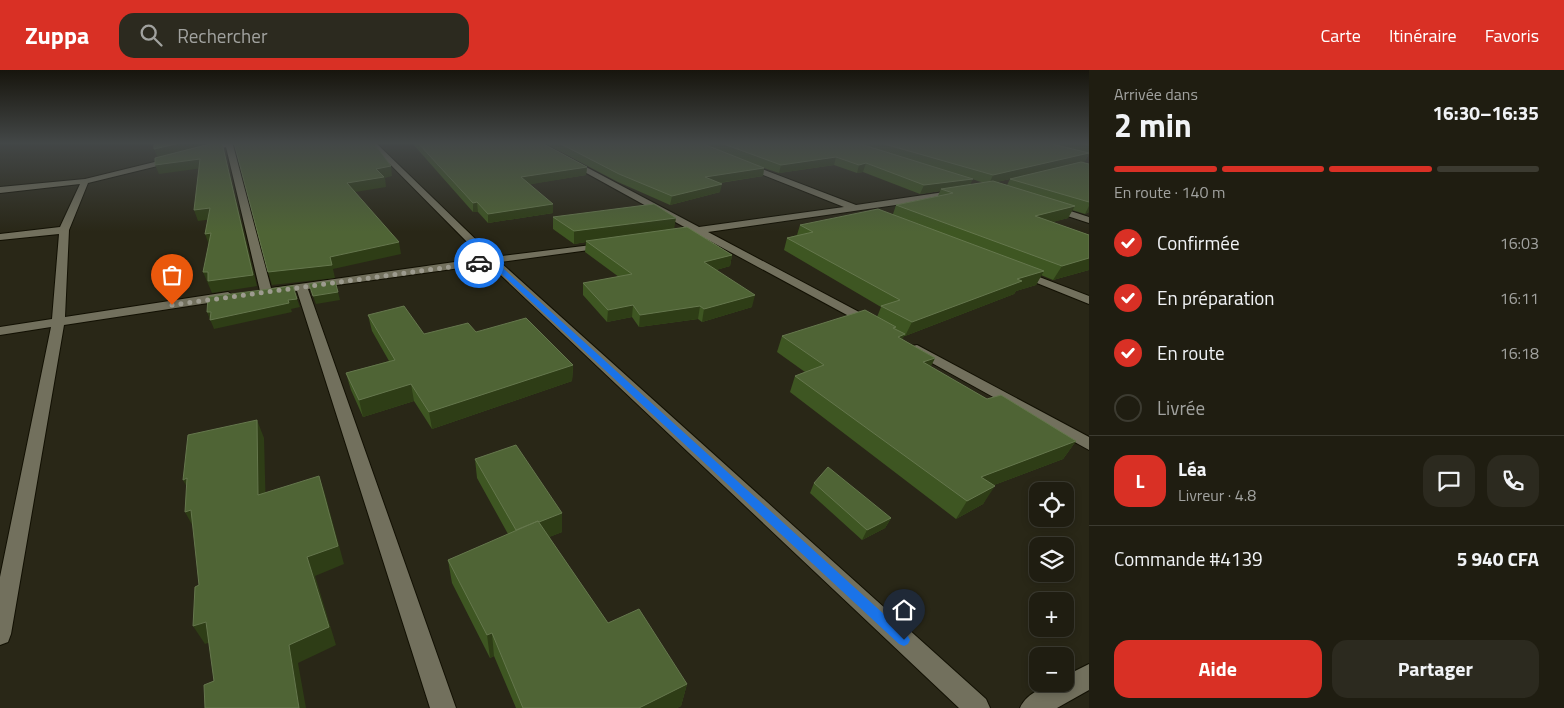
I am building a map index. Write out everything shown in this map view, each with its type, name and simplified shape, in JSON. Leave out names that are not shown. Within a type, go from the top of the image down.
[{"type":"street","points":[[0,190],[85,182],[121,173]]},
{"type":"street","points":[[237,173],[261,292],[302,288],[615,243]]},
{"type":"street","points":[[402,173],[492,261],[977,708]]},
{"type":"street","points":[[591,173],[882,330]]},
{"type":"street","points":[[765,173],[873,215]]},
{"type":"street","points":[[0,634],[58,322],[64,230],[85,182]]},
{"type":"street","points":[[662,236],[969,191]]},
{"type":"street","points":[[1043,206],[1089,220]]},
{"type":"street","points":[[0,237],[64,230]]},
{"type":"street","points":[[1008,268],[1089,300]]},
{"type":"street","points":[[302,288],[443,708]]},
{"type":"street","points":[[0,331],[236,295]]},
{"type":"street","points":[[908,344],[1089,444]]},
{"type":"street","points":[[1033,708],[1089,676]]},
{"type":"building","points":[[198,173],[229,173],[253,275],[208,281],[208,272],[203,272],[211,233],[205,234],[210,208],[194,210]]},
{"type":"building","points":[[242,173],[380,173],[384,177],[347,183],[399,242],[330,257],[332,265],[268,272]]},
{"type":"building","points":[[445,173],[549,173],[521,177],[553,204],[488,214],[477,202],[473,203]]},
{"type":"building","points":[[617,173],[733,173],[705,177],[722,184],[672,196]]},
{"type":"building","points":[[892,173],[953,173],[973,179],[924,185]]},
{"type":"building","points":[[985,173],[1003,173],[993,175]]},
{"type":"building","points":[[1036,173],[1089,173],[1089,202],[1010,179]]},
{"type":"building","points":[[993,181],[1075,206],[1035,216],[1089,235],[1089,258],[1062,266],[896,205],[953,193],[941,189]]},
{"type":"building","points":[[654,204],[676,218],[574,231],[553,217]]},
{"type":"building","points":[[878,209],[1044,271],[1017,279],[1022,281],[912,322],[881,306],[900,300],[787,238],[813,232],[800,225]]},
{"type":"building","points":[[687,227],[732,255],[704,262],[755,295],[704,309],[700,306],[640,315],[633,305],[608,310],[583,283],[632,274],[586,241]]},
{"type":"building","points":[[335,281],[338,292],[313,296],[309,284]]},
{"type":"building","points":[[293,286],[297,299],[288,300],[289,303],[210,320],[211,312],[207,312],[208,297]]},
{"type":"building","points":[[404,306],[424,334],[468,323],[476,332],[526,318],[573,365],[429,412],[411,384],[359,400],[346,373],[395,360],[368,315]]},
{"type":"building","points":[[865,310],[905,334],[898,337],[935,358],[923,362],[987,399],[1001,395],[1076,441],[981,477],[995,486],[967,501],[795,376],[824,365],[782,336]]},
{"type":"building","points":[[257,420],[258,495],[319,476],[338,546],[307,557],[329,627],[289,645],[299,708],[205,708],[204,685],[214,681],[206,622],[193,626],[195,587],[199,585],[191,510],[185,512],[187,478],[183,480],[188,435]]},
{"type":"building","points":[[516,445],[562,513],[516,530],[475,459]]},
{"type":"building","points":[[828,467],[891,518],[867,530],[814,483]]},
{"type":"building","points":[[538,521],[608,623],[639,609],[687,684],[639,708],[523,708],[492,633],[487,635],[448,560]]},
{"type":"way so far","points":[[172,305],[479,263]]},
{"type":"route","points":[[479,263],[492,261],[904,640]]}]
